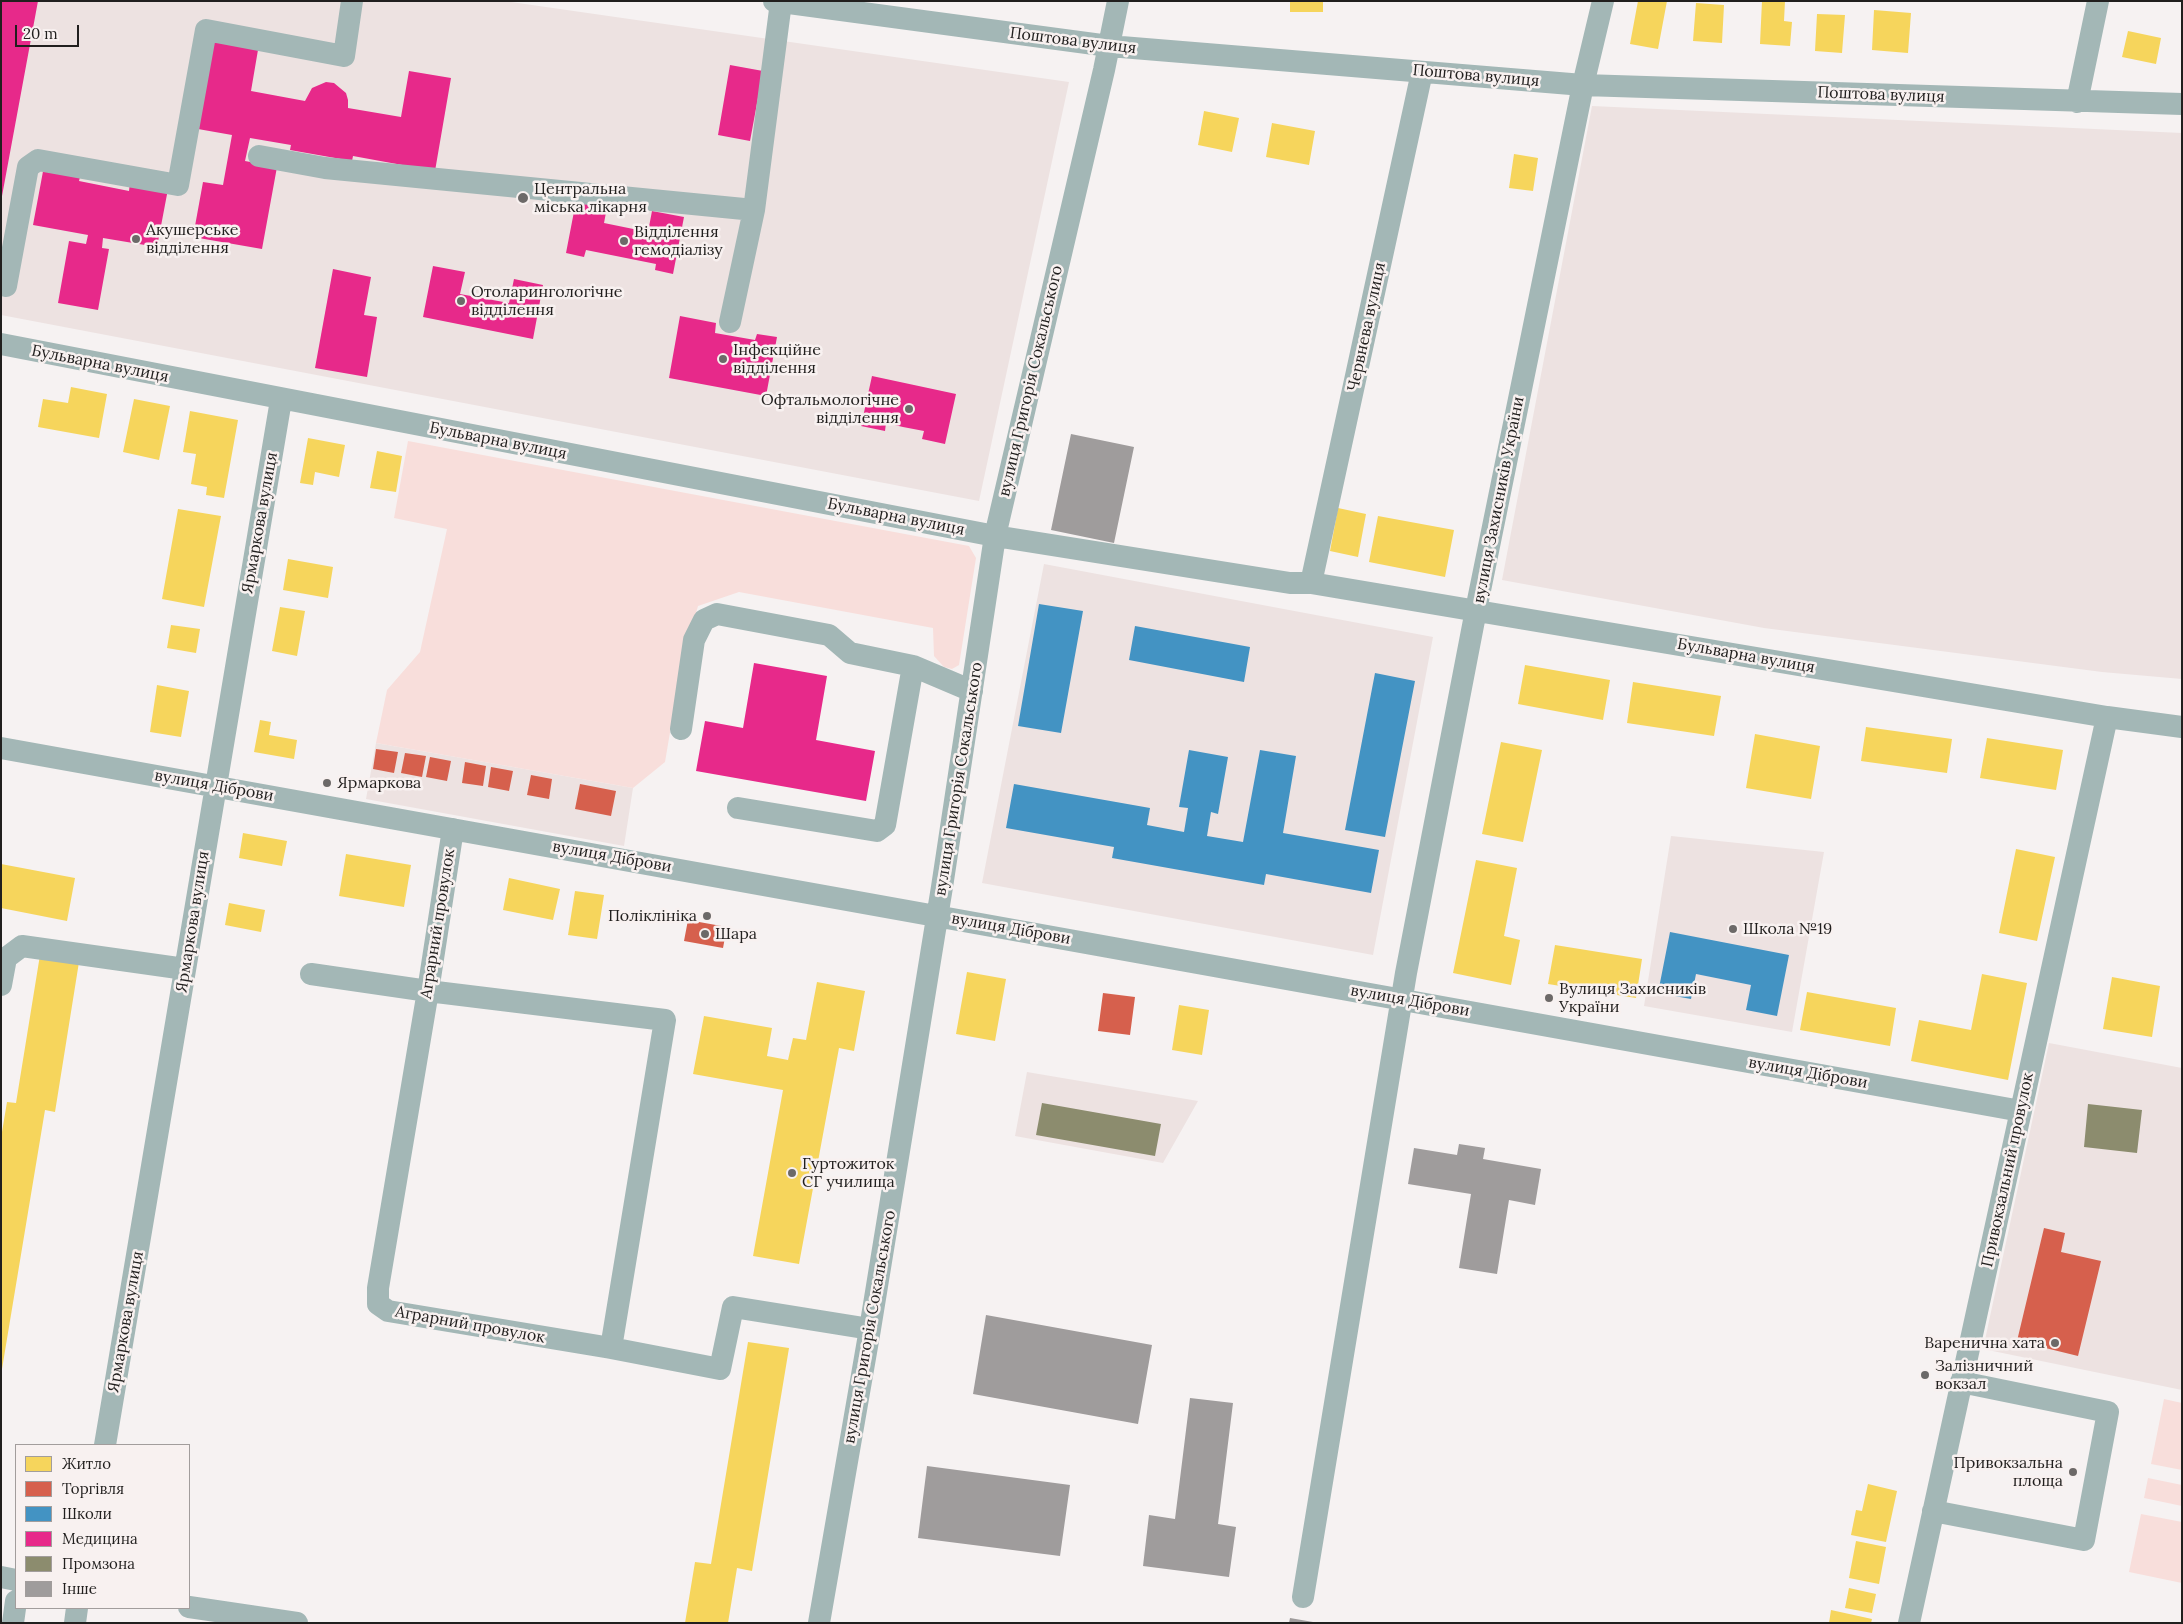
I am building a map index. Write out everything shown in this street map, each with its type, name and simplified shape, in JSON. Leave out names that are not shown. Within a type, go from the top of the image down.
[{"type":"street","points":[[6,286],[28,167],[38,160],[178,185],[206,30],[344,56],[352,1]]},
{"type":"street","name":"вулиця Григорія Сокальського","points":[[819,1623],[870,1330],[938,916],[995,536],[1118,1]]},
{"type":"street","name":"вулиця Захисників України","points":[[1303,1597],[1402,1000],[1476,610],[1583,85],[1602,1]]},
{"type":"street","points":[[2077,102],[2098,1]]},
{"type":"street","points":[[730,322],[754,210],[778,2]]},
{"type":"street","name":"Поштова вулиця","points":[[778,2],[1109,46],[1583,85],[2182,104]]},
{"type":"street","name":"Червнева вулиця","points":[[1311,583],[1422,72]]},
{"type":"street","points":[[259,156],[325,168],[754,210]]},
{"type":"street","name":"Бульварна вулиця","points":[[1,344],[281,400],[995,536],[1290,583],[1311,583],[2107,717],[2180,726]]},
{"type":"street","name":"Ярмаркова вулиця","points":[[105,1444],[281,400]]},
{"type":"street","points":[[681,729],[694,640],[704,620],[717,614],[829,635],[850,653],[913,666],[972,691]]},
{"type":"street","points":[[738,808],[877,831],[885,826],[913,666]]},
{"type":"street","name":"Привокзальний провулок","points":[[1908,1623],[2107,717]]},
{"type":"street","name":"вулиця Діброви","points":[[1,748],[2021,1111]]},
{"type":"street","name":"Аграрний провулок","points":[[453,829],[378,1288],[378,1304],[388,1311],[611,1348],[720,1369],[733,1307],[870,1330]]},
{"type":"street","points":[[1,985],[6,958],[22,946],[185,969]]},
{"type":"street","points":[[311,974],[428,991],[665,1020],[611,1348]]},
{"type":"street","points":[[1933,1511],[2084,1540],[2108,1412],[1961,1382]]},
{"type":"street","points":[[1,1577],[15,1580]]},
{"type":"street","points":[[190,1607],[297,1623]]},
{"type":"street","points":[[13,1623],[15,1608]]},
{"type":"street","points":[[75,1623],[78,1609]]},
{"type":"shaded area","name":"Центральна міська лікарня","points":[[1,1],[504,1],[1069,82],[979,501],[1,315]]},
{"type":"shaded area","points":[[1592,106],[2182,133],[2182,679],[2102,672],[1764,628],[1502,580]]},
{"type":"shaded area","points":[[408,441],[969,546],[976,558],[959,665],[952,669],[944,667],[934,656],[933,628],[739,592],[698,606],[682,661],[665,762],[633,788],[376,743],[387,690],[420,652],[447,529],[394,518]]},
{"type":"shaded area","points":[[1044,564],[1433,637],[1373,955],[982,883]]},
{"type":"shaded area","points":[[376,743],[633,788],[624,846],[366,799]]},
{"type":"shaded area","name":"Школа №19","points":[[1671,836],[1824,852],[1792,1032],[1644,1006]]},
{"type":"shaded area","points":[[2049,1043],[2182,1068],[2182,1390],[1983,1349]]},
{"type":"shaded area","points":[[1027,1072],[1198,1101],[1163,1163],[1015,1136]]},
{"type":"shaded area","points":[[2164,1399],[2182,1403],[2182,1470],[2151,1464]]},
{"type":"shaded area","points":[[2148,1478],[2182,1485],[2182,1506],[2144,1498]]},
{"type":"shaded area","points":[[2141,1514],[2182,1522],[2182,1583],[2129,1572]]},
{"type":"building: Житло","points":[[1290,1],[1323,1],[1323,12],[1290,12]]},
{"type":"building: Житло","points":[[1638,1],[1667,1],[1658,49],[1630,44]]},
{"type":"building: Житло","points":[[1762,1],[1785,1],[1784,21],[1792,22],[1790,46],[1760,44]]},
{"type":"building: Житло","points":[[1696,3],[1724,5],[1722,43],[1693,41]]},
{"type":"building: Житло","points":[[1874,10],[1911,13],[1908,53],[1872,50]]},
{"type":"building: Житло","points":[[1817,14],[1845,15],[1842,53],[1815,51]]},
{"type":"building: Житло","points":[[2128,31],[2161,38],[2156,64],[2122,57]]},
{"type":"building: Житло","points":[[1204,111],[1239,118],[1232,152],[1198,145]]},
{"type":"building: Житло","points":[[1272,123],[1315,131],[1309,165],[1266,157]]},
{"type":"building: Житло","points":[[1514,154],[1538,158],[1533,191],[1509,188]]},
{"type":"building: Житло","points":[[71,387],[107,394],[99,438],[38,427],[43,399],[68,403]]},
{"type":"building: Житло","points":[[134,399],[170,406],[159,460],[123,452]]},
{"type":"building: Житло","points":[[190,411],[238,420],[224,498],[206,495],[207,487],[191,484],[196,454],[183,452]]},
{"type":"building: Житло","points":[[308,438],[345,445],[339,477],[315,472],[313,485],[300,483]]},
{"type":"building: Житло","points":[[377,451],[402,456],[396,492],[370,488]]},
{"type":"building: Житло","points":[[1338,508],[1366,514],[1358,557],[1330,551]]},
{"type":"building: Житло","points":[[178,509],[221,516],[204,607],[162,599]]},
{"type":"building: Житло","points":[[1378,516],[1454,530],[1445,577],[1369,562]]},
{"type":"building: Житло","points":[[288,559],[333,567],[328,598],[283,590]]},
{"type":"building: Житло","points":[[280,607],[305,611],[297,656],[272,651]]},
{"type":"building: Житло","points":[[171,625],[200,629],[196,653],[167,648]]},
{"type":"building: Житло","points":[[1525,665],[1610,680],[1603,720],[1518,704]]},
{"type":"building: Житло","points":[[1633,682],[1721,696],[1714,736],[1627,723]]},
{"type":"building: Житло","points":[[157,685],[189,691],[181,737],[150,732]]},
{"type":"building: Житло","points":[[260,720],[271,722],[269,735],[297,740],[294,759],[254,752]]},
{"type":"building: Житло","points":[[1866,727],[1952,739],[1947,773],[1861,761]]},
{"type":"building: Житло","points":[[1755,734],[1820,746],[1811,799],[1746,788]]},
{"type":"building: Житло","points":[[1987,738],[2063,750],[2056,790],[1980,778]]},
{"type":"building: Житло","points":[[1501,742],[1542,750],[1523,842],[1482,834]]},
{"type":"building: Житло","points":[[243,833],[287,841],[282,866],[239,858]]},
{"type":"building: Житло","points":[[2016,849],[2055,857],[2037,941],[1999,933]]},
{"type":"building: Житло","points":[[346,854],[411,865],[404,907],[339,896]]},
{"type":"building: Житло","points":[[1476,860],[1517,868],[1504,936],[1520,940],[1511,985],[1453,973]]},
{"type":"building: Житло","points":[[1,864],[75,878],[67,921],[1,908]]},
{"type":"building: Житло","points":[[509,878],[560,889],[553,920],[503,910]]},
{"type":"building: Житло","points":[[575,891],[604,895],[597,939],[568,935]]},
{"type":"building: Житло","points":[[229,903],[265,910],[261,932],[225,925]]},
{"type":"building: Житло","points":[[1555,945],[1642,959],[1636,998],[1548,984]]},
{"type":"building: Житло","points":[[40,955],[79,962],[55,1112],[45,1110],[1,1375],[1,1138],[7,1102],[16,1103]]},
{"type":"building: Житло","points":[[967,972],[1006,979],[995,1041],[956,1034]]},
{"type":"building: Житло","points":[[1982,974],[2027,983],[2008,1080],[1911,1061],[1919,1020],[1971,1030]]},
{"type":"building: Житло","points":[[2112,977],[2160,986],[2152,1037],[2103,1029]]},
{"type":"building: Житло","name":"Гуртожиток СГ училища","points":[[817,982],[865,991],[854,1051],[839,1048],[799,1264],[753,1256],[783,1090],[693,1074],[704,1016],[772,1028],[767,1056],[788,1060],[793,1038],[806,1040]]},
{"type":"building: Житло","points":[[1807,992],[1896,1008],[1890,1046],[1800,1030]]},
{"type":"building: Житло","points":[[1179,1005],[1209,1010],[1202,1055],[1172,1050]]},
{"type":"building: Житло","points":[[748,1342],[789,1348],[752,1571],[737,1568],[728,1623],[685,1623],[695,1562],[711,1564]]},
{"type":"building: Житло","points":[[1868,1484],[1897,1491],[1886,1542],[1851,1535],[1856,1510],[1862,1511]]},
{"type":"building: Житло","points":[[1856,1541],[1886,1547],[1879,1584],[1849,1578]]},
{"type":"building: Житло","points":[[1849,1588],[1876,1594],[1872,1613],[1845,1608]]},
{"type":"building: Житло","points":[[1831,1610],[1872,1619],[1871,1623],[1829,1623]]},
{"type":"building: Торгівля","points":[[376,749],[398,752],[394,773],[373,769]]},
{"type":"building: Торгівля","points":[[405,753],[426,756],[422,777],[401,773]]},
{"type":"building: Торгівля","points":[[430,757],[451,761],[447,781],[426,777]]},
{"type":"building: Торгівля","points":[[465,762],[486,766],[483,786],[462,783]]},
{"type":"building: Торгівля","points":[[491,767],[513,771],[509,791],[488,787]]},
{"type":"building: Торгівля","points":[[531,775],[552,779],[549,799],[527,795]]},
{"type":"building: Торгівля","points":[[580,784],[616,791],[611,816],[575,809]]},
{"type":"building: Торгівля","name":"Шара","points":[[688,920],[727,927],[723,948],[684,941]]},
{"type":"building: Торгівля","points":[[1103,993],[1135,997],[1130,1035],[1098,1031]]},
{"type":"building: Торгівля","points":[[2044,1228],[2065,1233],[2061,1252],[2101,1261],[2078,1356],[2017,1341]]},
{"type":"building: Школи","points":[[1039,604],[1083,611],[1061,733],[1018,726]]},
{"type":"building: Школи","points":[[1135,626],[1250,647],[1244,682],[1129,660]]},
{"type":"building: Школи","points":[[1375,673],[1415,681],[1385,837],[1345,830]]},
{"type":"building: Школи","points":[[1189,750],[1228,757],[1218,814],[1211,812],[1207,836],[1243,842],[1260,750],[1296,756],[1283,833],[1379,850],[1371,893],[1266,874],[1264,885],[1112,858],[1114,847],[1006,828],[1014,784],[1150,808],[1147,825],[1184,832],[1188,808],[1179,807]]},
{"type":"building: Школи","points":[[1670,932],[1789,955],[1777,1016],[1746,1010],[1751,985],[1696,974],[1691,999],[1658,993]]},
{"type":"building: Медицина","points":[[1,1],[38,1],[2,196],[1,196]]},
{"type":"building: Медицина","points":[[215,37],[259,44],[251,91],[305,101],[312,88],[326,82],[334,83],[346,93],[348,108],[401,117],[409,71],[451,78],[435,171],[353,156],[352,161],[290,150],[291,145],[250,138],[245,161],[277,167],[262,249],[193,237],[203,182],[223,185],[232,135],[198,129]]},
{"type":"building: Медицина","points":[[730,65],[763,71],[750,141],[718,135]]},
{"type":"building: Медицина","name":"Акушерське відділення","points":[[44,166],[81,173],[79,181],[129,191],[130,182],[168,189],[157,247],[103,238],[102,248],[109,249],[98,310],[58,303],[69,241],[86,244],[88,235],[33,225]]},
{"type":"building: Медицина","name":"Відділення гемодіалізу","points":[[577,196],[608,202],[604,223],[648,232],[652,211],[684,217],[673,274],[655,270],[656,264],[586,250],[584,257],[566,253]]},
{"type":"building: Медицина","name":"Отоларингологічне відділення","points":[[433,266],[465,272],[460,294],[509,303],[514,279],[543,285],[533,339],[423,317]]},
{"type":"building: Медицина","points":[[333,269],[371,277],[364,315],[377,317],[367,377],[315,368]]},
{"type":"building: Медицина","name":"Інфекційне відділення","points":[[680,316],[716,323],[715,333],[755,340],[757,334],[777,337],[766,396],[669,378]]},
{"type":"building: Медицина","name":"Офтальмологічне відділення","points":[[872,376],[956,394],[945,444],[922,439],[924,431],[886,423],[885,431],[861,426]]},
{"type":"building: Медицина","points":[[754,663],[827,676],[816,740],[875,751],[866,801],[696,771],[705,721],[743,728]]},
{"type":"building: Промзона","points":[[1042,1103],[1161,1124],[1155,1156],[1036,1135]]},
{"type":"building: Промзона","points":[[2088,1104],[2142,1110],[2137,1153],[2084,1147]]},
{"type":"building: Інше","points":[[1071,434],[1134,447],[1114,543],[1051,530]]},
{"type":"building: Інше","points":[[1459,1144],[1485,1148],[1483,1159],[1541,1169],[1535,1205],[1509,1200],[1497,1274],[1459,1268],[1471,1194],[1408,1184],[1414,1148],[1457,1155]]},
{"type":"building: Інше","points":[[986,1315],[1152,1345],[1138,1424],[973,1394]]},
{"type":"building: Інше","points":[[1190,1398],[1233,1403],[1218,1524],[1236,1527],[1229,1577],[1143,1566],[1149,1515],[1175,1519]]},
{"type":"building: Інше","points":[[927,1466],[1070,1485],[1060,1556],[918,1538]]},
{"type":"building: Інше","points":[[1290,1618],[1313,1622],[1313,1623],[1289,1623]]},
{"type":"place","name":"Центральна міська лікарня","points":[[523,198]]},
{"type":"place","name":"Акушерське відділення","points":[[136,239]]},
{"type":"place","name":"Відділення гемодіалізу","points":[[624,241]]},
{"type":"place","name":"Отоларингологічне відділення","points":[[461,301]]},
{"type":"place","name":"Інфекційне відділення","points":[[723,359]]},
{"type":"place","name":"Офтальмологічне відділення","points":[[909,409]]},
{"type":"place","name":"Ярмаркова","points":[[327,783]]},
{"type":"place","name":"Поліклініка","points":[[707,916]]},
{"type":"place","name":"Школа №19","points":[[1733,929]]},
{"type":"place","name":"Шара","points":[[705,934]]},
{"type":"place","name":"Вулиця Захисників України","points":[[1549,998]]},
{"type":"place","name":"Гуртожиток СГ училища","points":[[792,1173]]},
{"type":"place","name":"Варенична хата","points":[[2055,1343]]},
{"type":"place","name":"Залізничний вокзал","points":[[1925,1375]]},
{"type":"place","name":"Привокзальна площа","points":[[2073,1472]]}]
